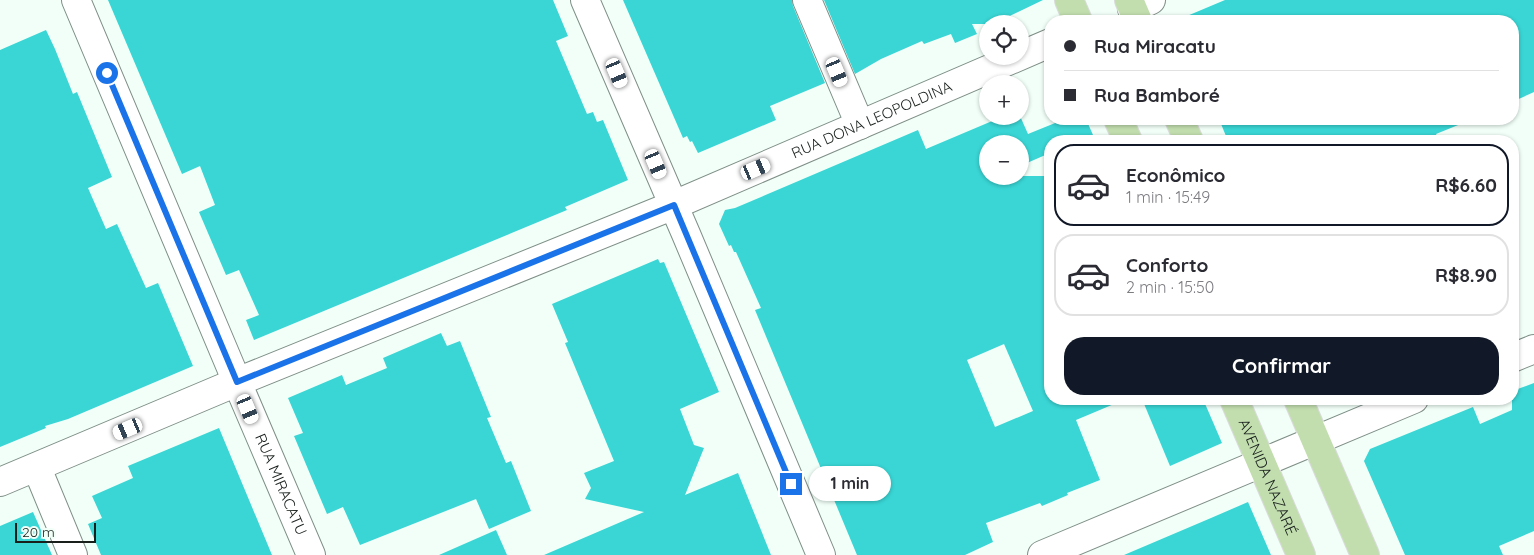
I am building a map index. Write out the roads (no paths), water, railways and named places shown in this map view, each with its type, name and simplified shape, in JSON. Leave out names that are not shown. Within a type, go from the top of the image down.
[{"type":"main road","points":[[1069,0],[1075,15]]},
{"type":"main road","name":"AVENIDA NAZARÉ","points":[[1237,405],[1301,555]]},
{"type":"main road","points":[[1301,405],[1365,555]]},
{"type":"street","name":"RUA MIRACATU","points":[[76,0],[312,555]]},
{"type":"street","points":[[585,0],[674,205],[821,555]]},
{"type":"street","points":[[807,0],[860,125]]},
{"type":"street","name":"RUA DONA LEOPOLDINA","points":[[0,482],[237,382],[674,205],[1044,47]]},
{"type":"street","points":[[1519,355],[1534,349]]},
{"type":"street","points":[[1042,555],[1400,405]]},
{"type":"street","points":[[37,468],[73,555]]}]
